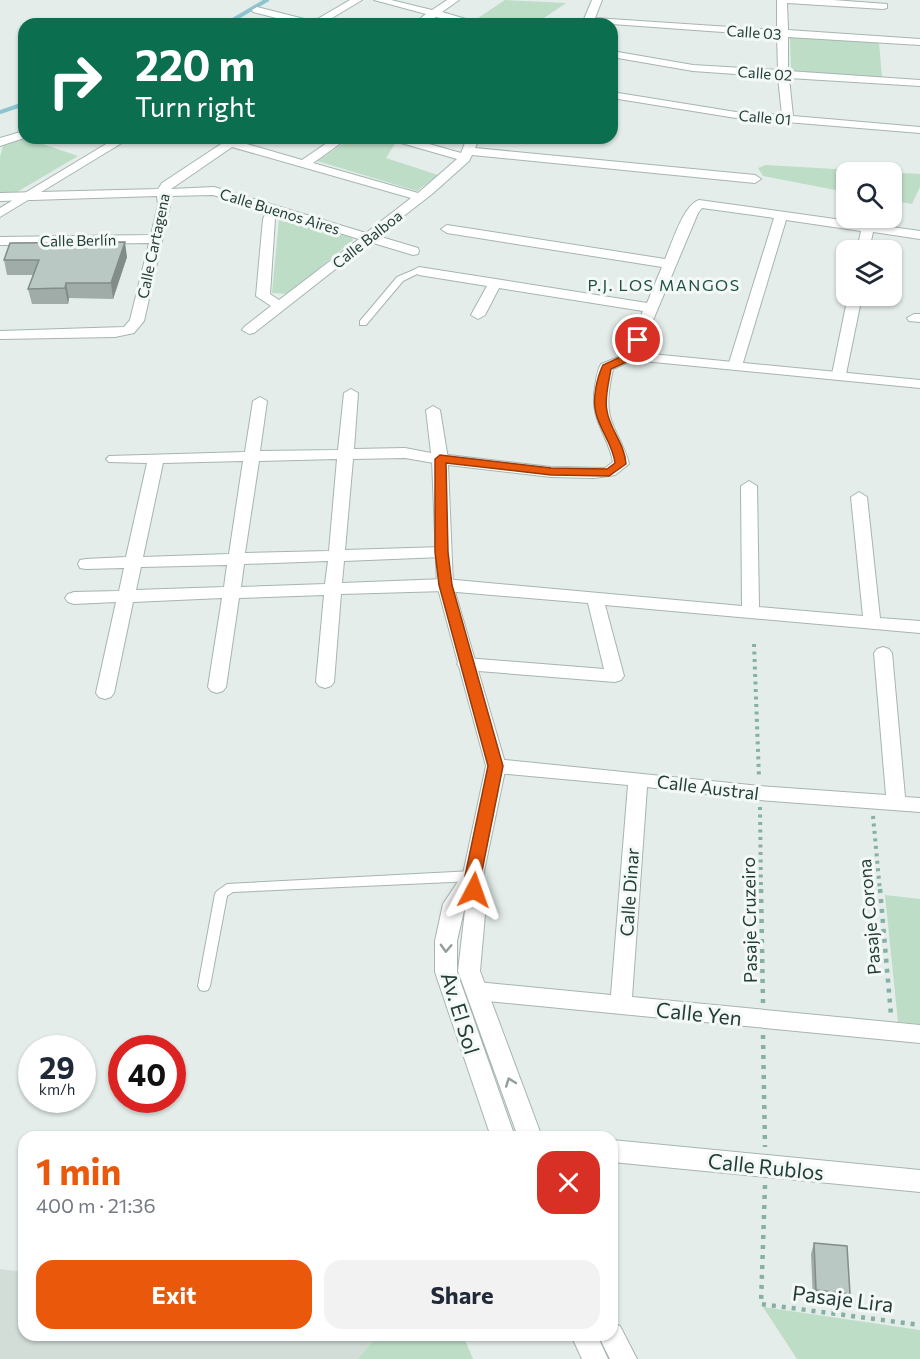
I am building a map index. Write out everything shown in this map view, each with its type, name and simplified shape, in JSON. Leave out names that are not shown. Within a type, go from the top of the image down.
[{"type":"street","points":[[324,18],[357,0]]},
{"type":"street","points":[[379,0],[454,18]]},
{"type":"street","points":[[426,18],[454,0]]},
{"type":"street","points":[[590,18],[597,0]]},
{"type":"street","points":[[788,120],[783,74],[782,0],[883,6]]},
{"type":"street","points":[[257,10],[289,18]]},
{"type":"street","name":"Calle 03","points":[[618,25],[920,42]]},
{"type":"street","name":"Calle 02","points":[[618,55],[693,68],[920,83]]},
{"type":"street","name":"Calle 01","points":[[618,95],[736,115],[920,130]]},
{"type":"street","points":[[0,142],[18,136]]},
{"type":"street","points":[[0,213],[114,144]]},
{"type":"street","name":"Calle Cartagena","points":[[0,335],[120,333],[133,327],[137,321],[164,206],[163,192],[166,186],[229,144]]},
{"type":"street","points":[[243,144],[420,197]]},
{"type":"street","points":[[304,164],[333,144]]},
{"type":"street","points":[[422,144],[467,154],[755,179]]},
{"type":"street","name":"Calle Balboa","points":[[249,330],[420,197],[467,154],[471,144]]},
{"type":"street","name":"Calle Buenos Aires","points":[[0,197],[214,191],[413,251]]},
{"type":"street","points":[[632,356],[692,212],[699,204],[836,224]]},
{"type":"street","points":[[274,210],[269,219],[263,296],[280,306]]},
{"type":"street","points":[[735,366],[781,216]]},
{"type":"street","points":[[865,240],[868,228],[920,236]]},
{"type":"street","points":[[447,229],[670,264]]},
{"type":"street","name":"Calle Berlín","points":[[0,241],[156,239]]},
{"type":"street","points":[[419,270],[651,308]]},
{"type":"street","points":[[478,315],[495,283]]},
{"type":"street","points":[[839,374],[853,306]]},
{"type":"street","points":[[114,459],[405,453],[551,472],[609,472],[621,464],[620,452],[601,412],[606,367],[632,356],[839,374],[920,384]]},
{"type":"street","points":[[325,682],[351,393]]},
{"type":"street","points":[[217,687],[260,401]]},
{"type":"street","points":[[433,410],[440,459],[445,585],[496,766],[473,876]]},
{"type":"street","points":[[105,693],[156,458]]},
{"type":"street","points":[[749,486],[751,612]]},
{"type":"street","points":[[859,497],[872,623]]},
{"type":"street","points":[[86,564],[442,552]]},
{"type":"street","points":[[74,598],[445,585],[920,627]]},
{"type":"street","points":[[466,664],[615,676],[595,598]]},
{"type":"street","points":[[883,653],[896,803]]},
{"type":"street","name":"Calle Austral","points":[[496,766],[760,793],[920,805]]},
{"type":"street","name":"Calle Dinar","points":[[621,1005],[638,779]]},
{"type":"street","name":"Av. El Sol","points":[[473,876],[476,903],[469,971],[528,1131]]},
{"type":"street","name":"Av. El Sol","points":[[473,876],[453,904],[446,941],[446,972],[501,1131]]},
{"type":"street","name":"Calle Yen","points":[[477,991],[920,1034]]},
{"type":"street","name":"Calle Rublos","points":[[618,1152],[920,1181]]},
{"type":"street","points":[[587,1341],[595,1359]]},
{"type":"street","points":[[614,1341],[624,1359]]},
{"type":"lane","points":[[363,323],[400,279],[419,270]]},
{"type":"lane","points":[[204,986],[221,894],[231,887],[473,876]]},
{"type":"path","name":"Pasaje Cruzeiro","points":[[754,644],[760,793],[765,1165],[761,1304]]},
{"type":"path","name":"Pasaje Corona","points":[[872,801],[893,1032]]},
{"type":"path","name":"Pasaje Lira","points":[[761,1304],[920,1324]]},
{"type":"shaded area","points":[[0,1269],[18,1271],[18,1341],[409,1341],[469,1359],[0,1359]]},
{"type":"green space","points":[[505,0],[566,3],[544,18],[478,18]]},
{"type":"green space","points":[[790,37],[879,43],[882,77],[791,71]]},
{"type":"green space","points":[[18,141],[18,144],[43,144],[78,156],[17,192],[0,193],[0,157],[3,146]]},
{"type":"green space","points":[[343,144],[395,144],[386,158],[438,175],[417,191],[317,161]]},
{"type":"green space","points":[[766,165],[836,169],[836,190],[763,176],[758,168]]},
{"type":"green space","points":[[902,173],[920,174],[920,187],[912,204],[902,202]]},
{"type":"green space","points":[[284,217],[353,240],[288,294],[272,293],[279,219]]},
{"type":"green space","points":[[885,895],[920,899],[920,1024],[898,1022]]},
{"type":"green space","points":[[763,1307],[920,1330],[920,1359],[797,1359]]},
{"type":"green space","points":[[373,1341],[466,1341],[473,1359],[358,1359]]},
{"type":"building","points":[[125,242],[111,283],[66,283],[65,288],[28,289],[39,260],[4,260],[10,243]]},
{"type":"building","points":[[814,1243],[847,1246],[850,1294],[816,1290]]},
{"type":"waterway","points":[[236,18],[267,0]]},
{"type":"waterway","points":[[0,112],[18,106]]},
{"type":"district","name":"P.J. LOS MANGOS","points":[[664,284]]},
{"type":"route","points":[[474,890],[473,876],[496,766],[445,585],[440,459],[551,472],[609,472],[621,464],[620,452],[601,412],[606,367],[620,359],[632,356],[638,340]]}]
